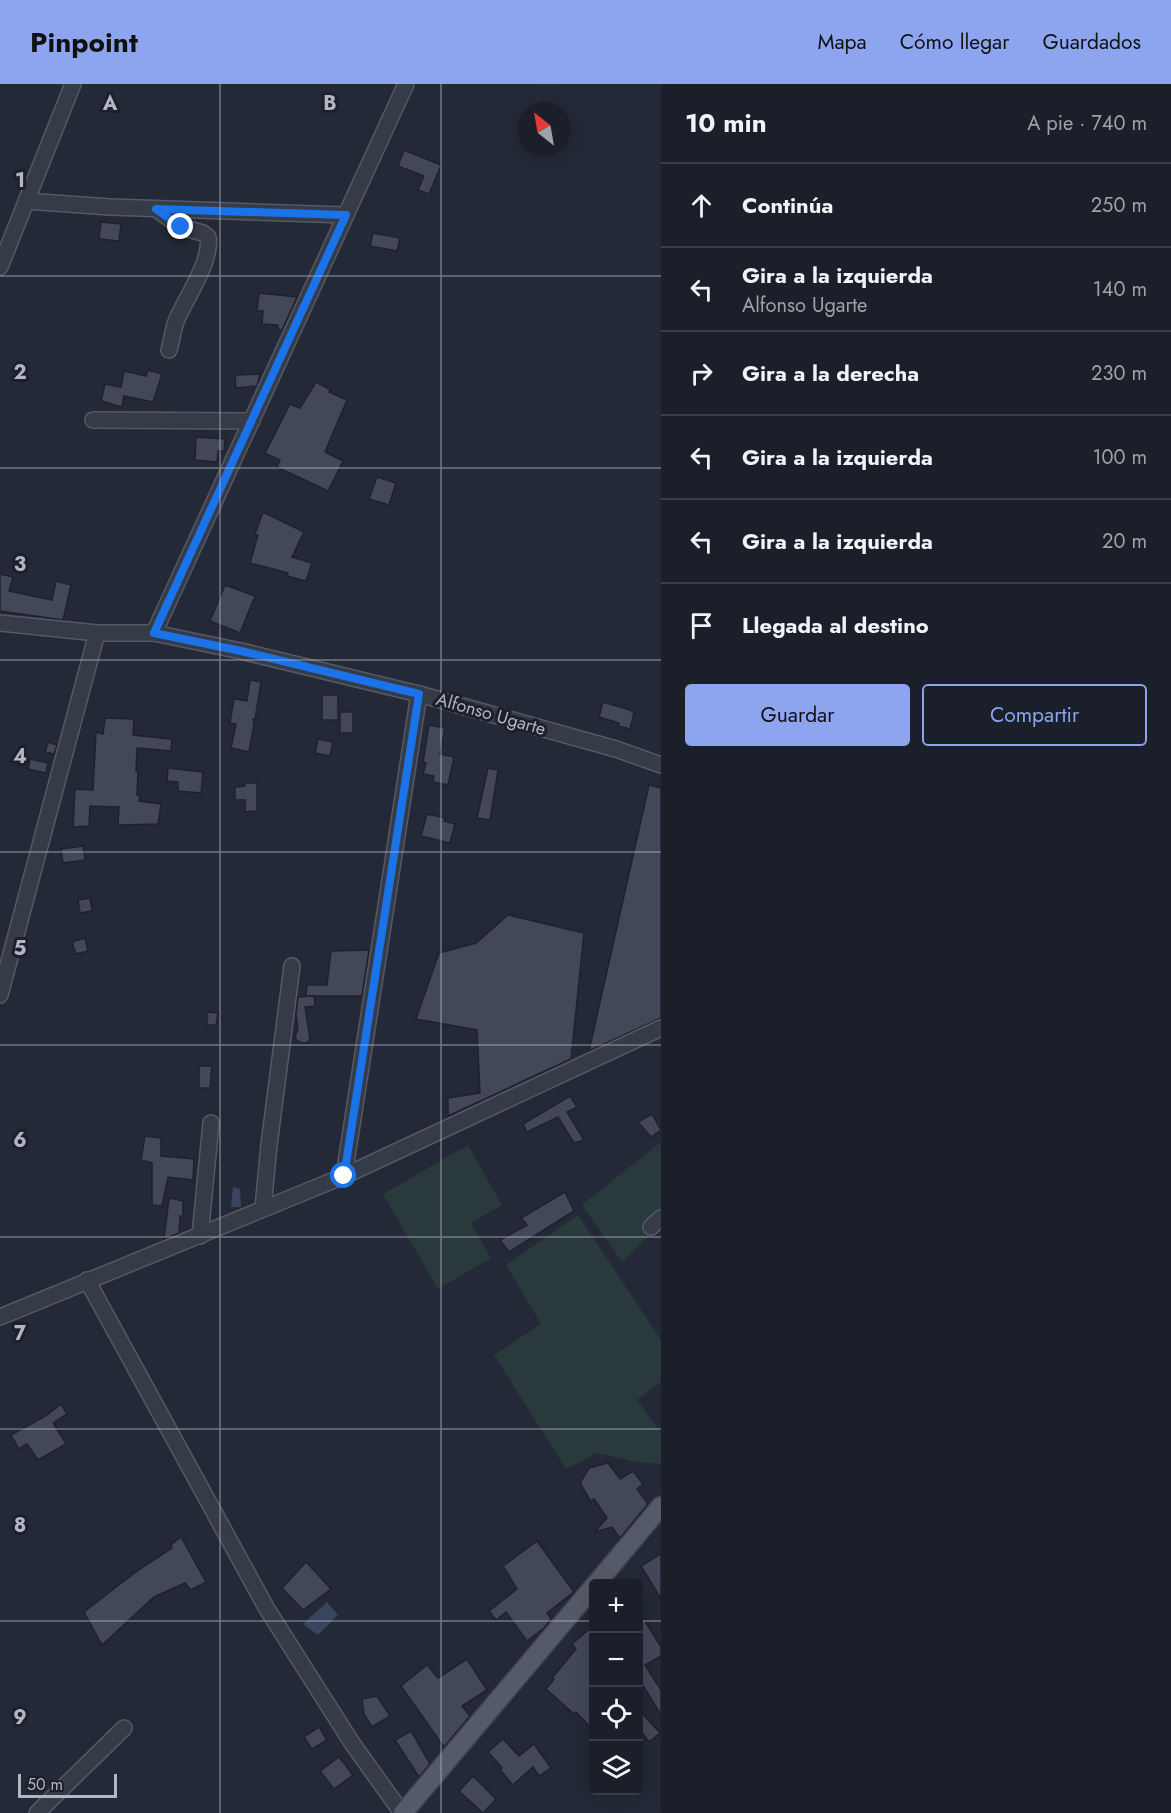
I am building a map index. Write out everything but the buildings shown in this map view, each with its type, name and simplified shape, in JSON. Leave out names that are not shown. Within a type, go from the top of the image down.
[{"type":"main road","points":[[600,1579],[661,1506]]},
{"type":"main road","points":[[402,1813],[589,1592]]},
{"type":"street","points":[[0,267],[73,84]]},
{"type":"street","points":[[154,633],[406,84]]},
{"type":"street","points":[[26,201],[156,209],[346,215]]},
{"type":"street","points":[[156,209],[181,227],[203,233],[208,237],[210,245],[194,287],[177,319],[169,350]]},
{"type":"street","points":[[93,420],[252,421]]},
{"type":"street","name":"Alfonso Ugarte","points":[[0,623],[97,633],[154,633],[241,651],[419,694],[616,749],[661,765]]},
{"type":"street","points":[[0,995],[97,633]]},
{"type":"street","points":[[344,1176],[419,694]]},
{"type":"street","points":[[263,1208],[292,966]]},
{"type":"street","points":[[0,1317],[344,1176],[661,1028]]},
{"type":"street","points":[[200,1236],[211,1123]]},
{"type":"street","points":[[87,1280],[267,1609],[352,1743],[402,1813]]},
{"type":"street","points":[[37,1813],[124,1728]]},
{"type":"shaded area","points":[[661,1142],[661,1224],[622,1262],[582,1205]]},
{"type":"shaded area","points":[[468,1145],[502,1205],[471,1223],[491,1258],[438,1289],[383,1194]]},
{"type":"shaded area","points":[[578,1215],[661,1340],[661,1382],[637,1400],[661,1433],[661,1464],[637,1462],[596,1453],[566,1469],[494,1355],[541,1324],[506,1265]]},
{"type":"water","points":[[233,1187],[240,1189],[241,1207],[231,1207]]},
{"type":"water","points":[[327,1602],[338,1615],[318,1635],[303,1624]]},
{"type":"route","points":[[181,227],[156,209],[346,215],[154,633],[241,651],[419,694],[344,1176]]}]
